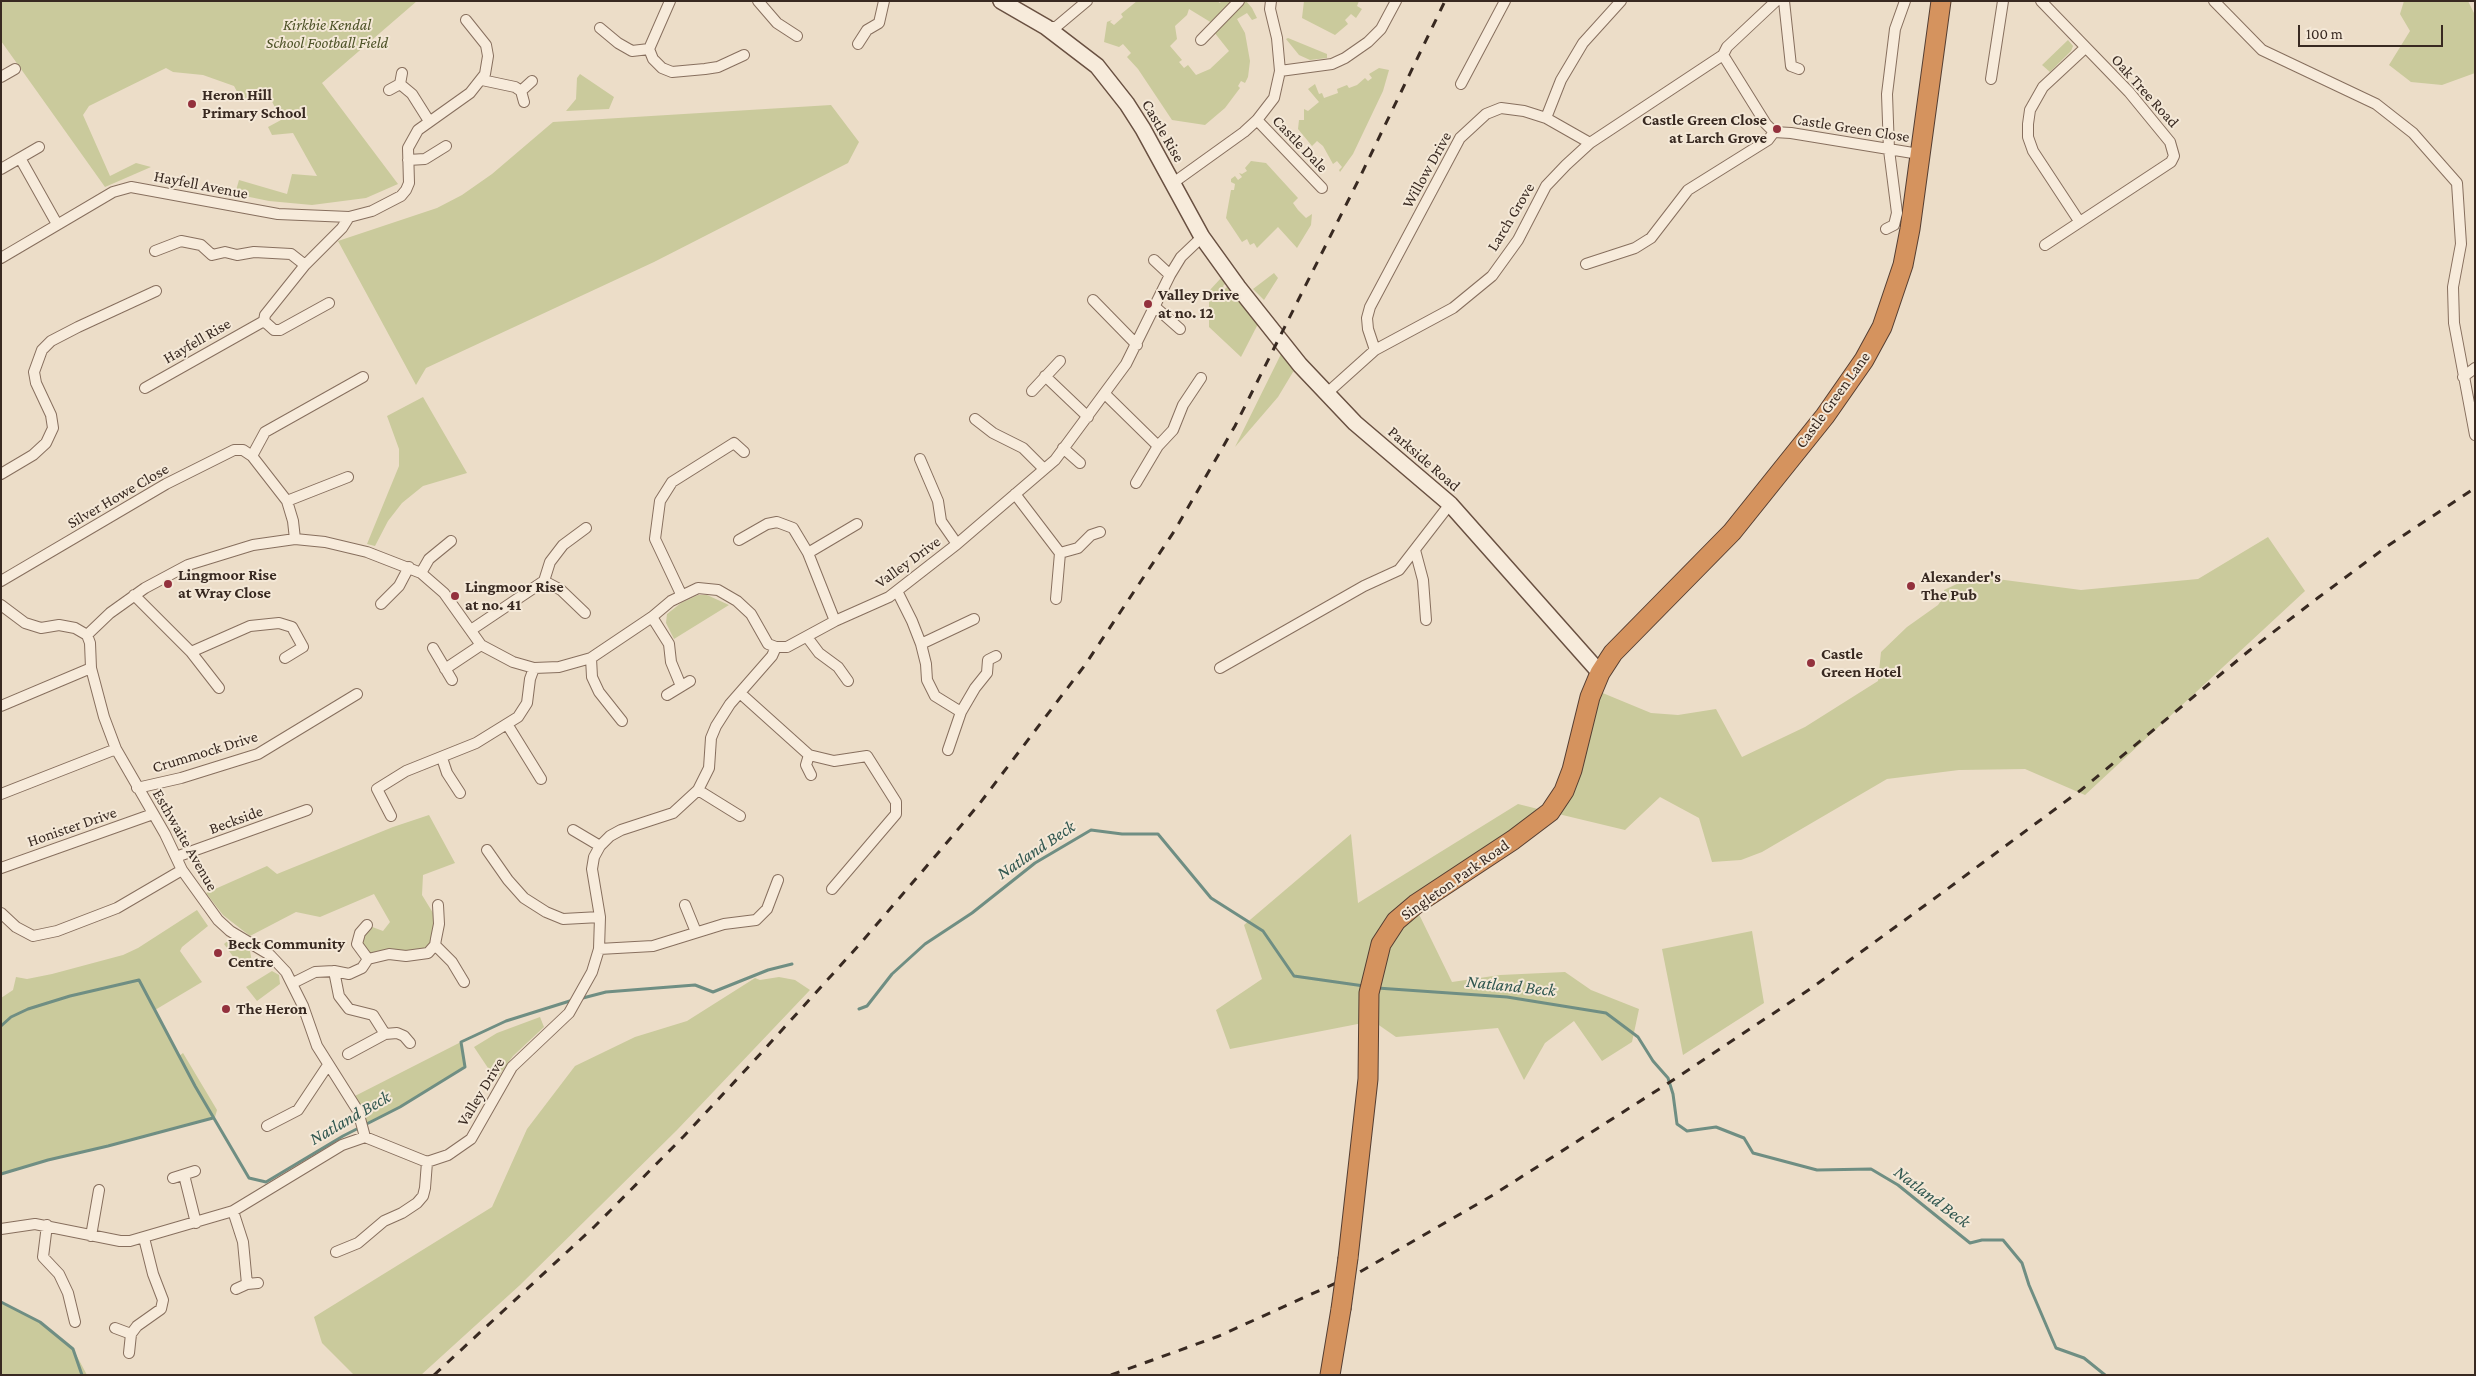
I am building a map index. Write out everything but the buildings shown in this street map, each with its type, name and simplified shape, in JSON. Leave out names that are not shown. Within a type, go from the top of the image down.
[{"type":"highway","name":"Castle Green Lane","points":[[1600,673],[1626,639],[1732,532],[1824,416],[1864,360],[1882,327],[1903,265],[1941,1]]},
{"type":"highway","name":"Singleton Park Road","points":[[1330,1375],[1348,1258],[1368,1079],[1369,994],[1381,944],[1396,920],[1416,904],[1513,840],[1550,812],[1564,791],[1572,770],[1590,697],[1600,673]]},
{"type":"street","points":[[670,1],[649,49],[653,59],[662,68],[672,72],[718,67],[744,55]]},
{"type":"street","points":[[758,1],[777,23],[797,36]]},
{"type":"street","points":[[858,44],[868,30],[879,23],[884,1]]},
{"type":"street","points":[[1001,1],[1046,27],[1056,26],[1087,1]]},
{"type":"street","points":[[1201,40],[1238,1]]},
{"type":"street","points":[[1173,183],[1257,120],[1274,98],[1280,71],[1277,38],[1271,5],[1261,1]]},
{"type":"street","points":[[1280,71],[1324,66],[1345,58],[1368,42],[1381,29],[1396,1]]},
{"type":"street","points":[[1462,84],[1504,1]]},
{"type":"street","points":[[1546,118],[1561,80],[1583,43],[1621,1]]},
{"type":"street","name":"Larch Grove","points":[[1326,394],[1375,350],[1453,308],[1492,276],[1518,240],[1546,186],[1566,165],[1590,143],[1723,54],[1727,47],[1776,1]]},
{"type":"street","points":[[1784,1],[1791,66],[1799,68]]},
{"type":"street","points":[[1886,229],[1894,226],[1897,213],[1889,150],[1887,94],[1895,28],[1905,1]]},
{"type":"street","points":[[1991,79],[2003,1]]},
{"type":"street","name":"Oak Tree Road","points":[[2041,1],[2129,92],[2170,142],[2174,156],[2172,162],[2079,220],[2045,244]]},
{"type":"street","points":[[2214,1],[2262,50],[2376,104],[2413,132],[2457,183],[2461,244],[2453,287],[2454,323],[2475,435]]},
{"type":"street","points":[[349,217],[372,211],[401,196],[408,183],[408,148],[411,138],[429,121],[470,93],[482,80],[488,68],[486,45],[466,20]]},
{"type":"street","name":"Castle Rise","points":[[1046,27],[1083,54],[1109,80],[1127,104],[1202,237],[1227,272]]},
{"type":"street","points":[[600,28],[618,43],[632,51],[649,49]]},
{"type":"street","points":[[2079,220],[2033,151],[2028,137],[2028,124],[2030,110],[2043,87],[2085,48]]},
{"type":"street","points":[[1723,54],[1766,124],[1774,132]]},
{"type":"street","points":[[1,77],[15,69]]},
{"type":"street","points":[[400,84],[402,73]]},
{"type":"street","points":[[482,80],[508,85],[521,91],[524,102]]},
{"type":"street","points":[[521,91],[532,81]]},
{"type":"street","points":[[400,84],[412,94],[429,121]]},
{"type":"street","points":[[389,90],[400,84]]},
{"type":"street","name":"Willow Drive","points":[[1375,350],[1368,329],[1367,318],[1370,307],[1460,138],[1486,114],[1501,108],[1524,111],[1546,118],[1590,143]]},
{"type":"street","name":"Castle Dale","points":[[1257,120],[1322,188]]},
{"type":"street","name":"Castle Green Close","points":[[1586,264],[1635,248],[1651,238],[1688,190],[1768,140],[1774,132],[1791,133],[1919,154]]},
{"type":"street","points":[[408,160],[425,159],[446,146]]},
{"type":"street","points":[[1,169],[39,147]]},
{"type":"street","points":[[20,158],[57,224]]},
{"type":"street","name":"Hayfell Avenue","points":[[1,258],[113,192],[131,187],[278,214],[349,217]]},
{"type":"street","name":"Hayfell Rise","points":[[145,388],[264,321],[265,315],[305,265],[342,228],[349,217]]},
{"type":"street","name":"Valley Drive","points":[[776,647],[787,647],[835,621],[889,597],[957,544],[1044,469],[1105,394],[1137,345],[1154,306],[1181,257],[1202,237]]},
{"type":"street","points":[[155,251],[181,241],[201,244],[212,256],[225,252],[237,255],[254,252],[291,254],[305,265]]},
{"type":"street","points":[[1154,260],[1170,275]]},
{"type":"street","name":"Parkside Road","points":[[1227,272],[1269,327],[1326,394],[1355,423],[1450,504],[1600,673]]},
{"type":"street","points":[[1,474],[33,454],[46,443],[53,428],[51,416],[36,383],[34,372],[42,350],[51,341],[78,327],[156,291]]},
{"type":"street","points":[[1093,300],[1137,345]]},
{"type":"street","points":[[264,321],[274,330],[280,330],[329,303]]},
{"type":"street","points":[[1154,306],[1180,329]]},
{"type":"street","points":[[1032,391],[1060,361]]},
{"type":"street","points":[[2463,377],[2475,368]]},
{"type":"street","points":[[1045,376],[1088,417]]},
{"type":"street","points":[[295,539],[293,521],[287,501],[252,456],[260,440],[272,427],[363,377]]},
{"type":"street","points":[[1136,483],[1158,446],[1173,430],[1183,405],[1201,378]]},
{"type":"street","points":[[1105,394],[1158,446]]},
{"type":"street","points":[[975,419],[992,433],[1023,448],[1044,469]]},
{"type":"street","points":[[681,594],[655,539],[660,501],[672,482],[734,443],[744,452]]},
{"type":"street","points":[[1063,448],[1080,463]]},
{"type":"street","name":"Silver Howe Close","points":[[1,581],[166,484],[224,453],[243,450],[252,456]]},
{"type":"street","points":[[920,459],[938,502],[940,521],[957,544]]},
{"type":"street","points":[[287,501],[348,477]]},
{"type":"street","points":[[1015,494],[1060,553],[1056,599]]},
{"type":"street","points":[[1220,668],[1364,586],[1399,570],[1450,504]]},
{"type":"street","points":[[740,540],[767,524],[777,522],[793,528],[808,553],[835,621]]},
{"type":"street","points":[[808,553],[857,524]]},
{"type":"street","points":[[471,630],[544,582],[550,562],[563,545],[586,528]]},
{"type":"street","points":[[1060,553],[1078,548],[1091,535],[1100,532]]},
{"type":"street","points":[[1,605],[25,623],[41,628],[59,626],[75,628],[86,635],[134,595],[165,576],[209,558],[253,545],[295,539],[325,542],[367,552],[421,573],[444,593],[481,645],[514,662],[534,668],[558,667],[592,658],[652,617],[681,594],[690,590],[704,588],[728,595],[751,614],[768,644],[776,647],[772,656],[740,693],[716,726],[712,738],[709,768],[698,790],[673,813],[621,830],[610,836],[600,846],[573,830]]},
{"type":"street","points":[[421,573],[429,559],[451,541]]},
{"type":"street","points":[[1415,550],[1423,580],[1426,620]]},
{"type":"street","points":[[381,604],[399,586],[409,567]]},
{"type":"street","points":[[544,582],[561,590],[585,613]]},
{"type":"street","points":[[897,591],[921,644],[926,664],[927,680],[935,696],[961,712]]},
{"type":"street","points":[[134,595],[191,652],[219,688]]},
{"type":"street","points":[[652,617],[669,644],[671,662],[685,684],[667,695]]},
{"type":"street","points":[[921,644],[974,619]]},
{"type":"street","points":[[191,652],[250,626],[279,622],[292,627],[303,647],[285,658]]},
{"type":"street","name":"Esthwaite Avenue","points":[[86,635],[90,643],[91,668],[104,717],[116,749],[182,870],[218,920],[270,956],[286,972],[293,983],[317,1046],[358,1111],[364,1134]]},
{"type":"street","points":[[807,637],[819,652],[838,667],[848,680]]},
{"type":"street","points":[[445,668],[481,645]]},
{"type":"street","points":[[433,648],[452,680]]},
{"type":"street","points":[[948,750],[961,712],[975,688],[987,673],[988,660],[996,656]]},
{"type":"street","points":[[592,658],[592,677],[599,692],[622,721]]},
{"type":"street","points":[[1,706],[91,668]]},
{"type":"street","points":[[391,816],[377,789],[406,771],[476,743],[518,718],[527,703],[530,679],[534,668]]},
{"type":"street","points":[[740,693],[809,755],[834,761],[867,756],[896,802],[896,814],[832,889]]},
{"type":"street","name":"Crummock Drive","points":[[137,788],[181,778],[258,754],[357,694]]},
{"type":"street","points":[[507,724],[541,779]]},
{"type":"street","points":[[1,794],[116,749]]},
{"type":"street","points":[[809,755],[806,765],[811,775]]},
{"type":"street","points":[[442,758],[447,773],[460,793]]},
{"type":"street","points":[[698,790],[740,816]]},
{"type":"street","name":"Beckside","points":[[176,857],[307,810]]},
{"type":"street","name":"Honister Drive","points":[[1,868],[153,814]]},
{"type":"street","name":"Valley Drive","points":[[427,1162],[448,1156],[471,1139],[512,1067],[560,1022],[574,1005],[583,989],[592,972],[600,949],[600,917],[592,869],[594,857],[600,846]]},
{"type":"street","points":[[502,852],[490,854],[524,898],[546,912],[563,919],[600,917]]},
{"type":"street","points":[[1,913],[16,927],[33,936],[57,932],[117,908],[182,870]]},
{"type":"street","points":[[600,949],[653,946],[676,941],[696,932],[724,924],[756,920],[767,909],[778,880]]},
{"type":"street","points":[[293,983],[315,972],[334,971],[349,974],[362,968],[368,959],[389,954],[406,956],[428,953],[435,945],[439,924],[438,905]]},
{"type":"street","points":[[685,905],[696,932]]},
{"type":"street","points":[[367,925],[360,933],[357,944],[368,959]]},
{"type":"street","points":[[435,945],[452,962],[464,982]]},
{"type":"street","points":[[334,971],[339,996],[349,1009],[373,1015],[385,1034]]},
{"type":"street","points":[[348,1054],[385,1034],[397,1033],[404,1036],[410,1043]]},
{"type":"street","points":[[267,1126],[298,1110],[328,1065]]},
{"type":"street","points":[[1,1229],[25,1224],[47,1225],[120,1241],[144,1238],[233,1210],[342,1145],[364,1134],[427,1162],[425,1188],[423,1196],[417,1203],[402,1213],[384,1221],[358,1243],[336,1252]]},
{"type":"street","points":[[173,1178],[194,1172]]},
{"type":"street","points":[[184,1175],[196,1223]]},
{"type":"street","points":[[91,1236],[99,1190]]},
{"type":"street","points":[[233,1210],[243,1242],[247,1284]]},
{"type":"street","points":[[47,1225],[43,1257],[59,1274],[68,1293],[75,1322]]},
{"type":"street","points":[[129,1353],[131,1334],[137,1326],[161,1309],[163,1300],[153,1274],[144,1238]]},
{"type":"street","points":[[236,1289],[247,1284],[258,1284]]},
{"type":"street","points":[[115,1328],[131,1334]]},
{"type":"green space","name":"Heron Hill Primary School","points":[[1,1],[417,1],[322,83],[398,184],[366,198],[312,205],[269,201],[235,194],[239,180],[287,194],[292,174],[317,176],[293,133],[272,135],[268,127],[281,120],[266,89],[242,101],[234,86],[203,75],[173,72],[166,68],[89,106],[83,115],[110,176],[136,163],[151,167],[105,187],[1,41]]},
{"type":"green space","points":[[1137,1],[1217,1],[1220,3],[1221,1],[1234,1],[1212,23],[1189,9],[1187,15],[1175,26],[1177,39],[1170,46],[1182,60],[1179,62],[1184,68],[1188,65],[1196,75],[1210,69],[1229,51],[1214,32],[1246,1],[1252,8],[1257,18],[1252,20],[1247,13],[1237,19],[1245,33],[1250,61],[1248,77],[1245,83],[1241,81],[1238,86],[1240,88],[1225,108],[1205,125],[1172,120],[1138,69],[1127,57],[1131,53],[1123,44],[1119,47],[1104,42],[1107,22],[1112,20],[1110,22],[1114,25],[1123,17],[1121,14]]},
{"type":"green space","points":[[1304,1],[1359,1],[1357,6],[1362,9],[1356,18],[1351,14],[1345,20],[1348,24],[1335,35],[1302,18]]},
{"type":"green space","points":[[2404,1],[2468,1],[2475,15],[2475,73],[2442,85],[2411,82],[2389,65],[2410,31],[2400,14]]},
{"type":"green space","points":[[1288,38],[1327,54],[1327,58],[1310,60],[1299,55],[1286,39]]},
{"type":"green space","points":[[2068,40],[2073,46],[2071,51],[2050,72],[2042,65]]},
{"type":"green space","points":[[1379,68],[1389,70],[1383,91],[1353,154],[1340,172],[1339,170],[1342,167],[1337,161],[1333,164],[1323,146],[1317,141],[1312,146],[1298,129],[1299,120],[1304,120],[1304,109],[1308,111],[1319,102],[1308,89],[1315,84],[1319,94],[1322,93],[1324,98],[1338,93],[1337,89],[1347,85],[1349,88],[1357,85],[1365,78],[1368,81],[1372,78],[1369,74]]},
{"type":"green space","points":[[580,74],[614,97],[609,109],[566,111],[576,99],[577,78]]},
{"type":"green space","points":[[831,105],[859,142],[848,163],[654,262],[426,368],[416,385],[338,241],[437,208],[462,195],[492,174],[553,122]]},
{"type":"green space","points":[[1251,161],[1266,163],[1298,198],[1293,203],[1298,210],[1306,218],[1312,214],[1311,225],[1297,248],[1278,227],[1257,248],[1254,243],[1250,245],[1247,239],[1242,242],[1226,218],[1231,190],[1234,190],[1235,184],[1231,182],[1231,179],[1235,176],[1238,180],[1242,177],[1239,173],[1242,174],[1247,171],[1245,168]]},
{"type":"green space","points":[[1274,273],[1278,278],[1264,300],[1253,289]]},
{"type":"green space","points":[[1221,278],[1225,284],[1223,286],[1225,289],[1227,287],[1252,317],[1255,317],[1259,322],[1241,357],[1209,327],[1209,291]]},
{"type":"green space","points":[[1283,350],[1296,367],[1278,397],[1235,447]]},
{"type":"green space","points":[[423,397],[467,473],[423,486],[402,503],[388,521],[375,546],[367,544],[399,466],[399,449],[387,416]]},
{"type":"green space","points":[[2268,537],[2305,591],[2085,795],[2025,769],[1959,770],[1887,779],[1762,852],[1741,860],[1712,862],[1699,818],[1660,797],[1625,830],[1550,812],[1593,689],[1651,713],[1678,715],[1716,709],[1742,757],[1805,727],[1878,681],[1881,652],[1907,627],[1938,605],[1945,595],[1944,590],[1974,576],[2081,590],[2198,579]]},
{"type":"green space","points":[[698,595],[707,595],[729,605],[674,639],[666,623],[667,614],[681,603]]},
{"type":"green space","points":[[1518,804],[1550,812],[1413,902],[1452,982],[1500,975],[1565,972],[1591,990],[1639,1009],[1632,1042],[1602,1061],[1574,1021],[1545,1043],[1524,1080],[1498,1028],[1396,1037],[1373,1021],[1230,1049],[1216,1010],[1262,979],[1244,925],[1351,834],[1358,903]]},
{"type":"green space","points":[[429,815],[455,863],[423,875],[422,895],[433,913],[434,928],[428,953],[368,959],[357,944],[367,925],[383,931],[390,922],[374,894],[320,917],[296,912],[250,936],[223,915],[206,893],[267,866],[277,874],[393,827]]},
{"type":"green space","points":[[197,910],[208,926],[182,947],[180,951],[202,982],[155,1010],[179,1056],[183,1053],[217,1110],[215,1117],[1,1174],[1,998],[13,990],[16,977],[27,979],[52,974],[123,955],[138,948]]},
{"type":"green space","points":[[1752,931],[1764,1003],[1683,1055],[1662,949]]},
{"type":"green space","points":[[230,939],[250,951],[252,962],[249,969],[247,969],[245,960],[237,962],[224,944]]},
{"type":"green space","points":[[272,971],[279,975],[280,984],[257,1001],[246,987]]},
{"type":"green space","points":[[779,977],[795,980],[810,990],[677,1130],[520,1285],[421,1375],[354,1375],[322,1343],[314,1317],[492,1207],[527,1129],[575,1066],[635,1037],[687,1021],[755,978],[760,980]]},
{"type":"green space","points":[[540,1017],[544,1027],[513,1056],[496,1080],[474,1047],[497,1033]]},
{"type":"green space","points":[[461,1042],[465,1067],[400,1107],[361,1126],[351,1098]]},
{"type":"green space","points":[[1,1303],[40,1322],[73,1349],[87,1375],[1,1375]]},
{"type":"waterway","name":"Natland Beck","points":[[859,1009],[867,1006],[892,974],[925,944],[972,913],[1035,863],[1091,830],[1122,834],[1158,834],[1211,898],[1263,931],[1294,976],[1364,986]]},
{"type":"waterway","name":"Natland Beck","points":[[579,999],[606,992],[695,985],[713,992],[768,970],[792,964]]},
{"type":"waterway","name":"Natland Beck","points":[[1,1026],[11,1017],[28,1009],[70,996],[139,980],[195,1086],[249,1178],[266,1182],[343,1136],[400,1107],[465,1067],[461,1042],[506,1021],[573,1000]]},
{"type":"waterway","name":"Natland Beck","points":[[1377,988],[1507,997],[1606,1013],[1638,1037],[1653,1061],[1668,1078],[1673,1094],[1677,1124],[1687,1131],[1716,1127],[1744,1138],[1753,1153],[1817,1170],[1871,1169],[1898,1185],[1970,1243],[1982,1240],[2003,1240],[2022,1263],[2029,1285],[2056,1348],[2084,1358],[2105,1375]]},
{"type":"waterway","points":[[1,1174],[48,1160],[213,1118]]},
{"type":"waterway","points":[[1,1302],[40,1322],[73,1349],[82,1375]]},
{"type":"railway","points":[[434,1375],[595,1226],[684,1136],[752,1063],[859,945],[980,803],[1085,665],[1175,530],[1235,426],[1359,179],[1445,1]]},
{"type":"railway","points":[[1111,1375],[1219,1336],[1358,1273],[1493,1195],[1667,1084],[1813,987],[1946,890],[2081,790],[2250,650],[2319,597],[2389,545],[2475,488]]},
{"type":"place","name":"Heron Hill Primary School","points":[[192,104]]},
{"type":"place","name":"Castle Green Close at Larch Grove","points":[[1777,129]]},
{"type":"place","name":"Valley Drive at no. 12","points":[[1148,304]]},
{"type":"place","name":"Lingmoor Rise at Wray Close","points":[[168,584]]},
{"type":"place","name":"Alexander's The Pub","points":[[1911,586]]},
{"type":"place","name":"Lingmoor Rise at no. 41","points":[[455,596]]},
{"type":"place","name":"Castle Green Hotel","points":[[1811,663]]},
{"type":"place","name":"Beck Community Centre","points":[[218,953]]},
{"type":"place","name":"The Heron","points":[[226,1009]]},
{"type":"park label","name":"Kirkbie Kendal School Football Field","points":[[327,34]]}]
